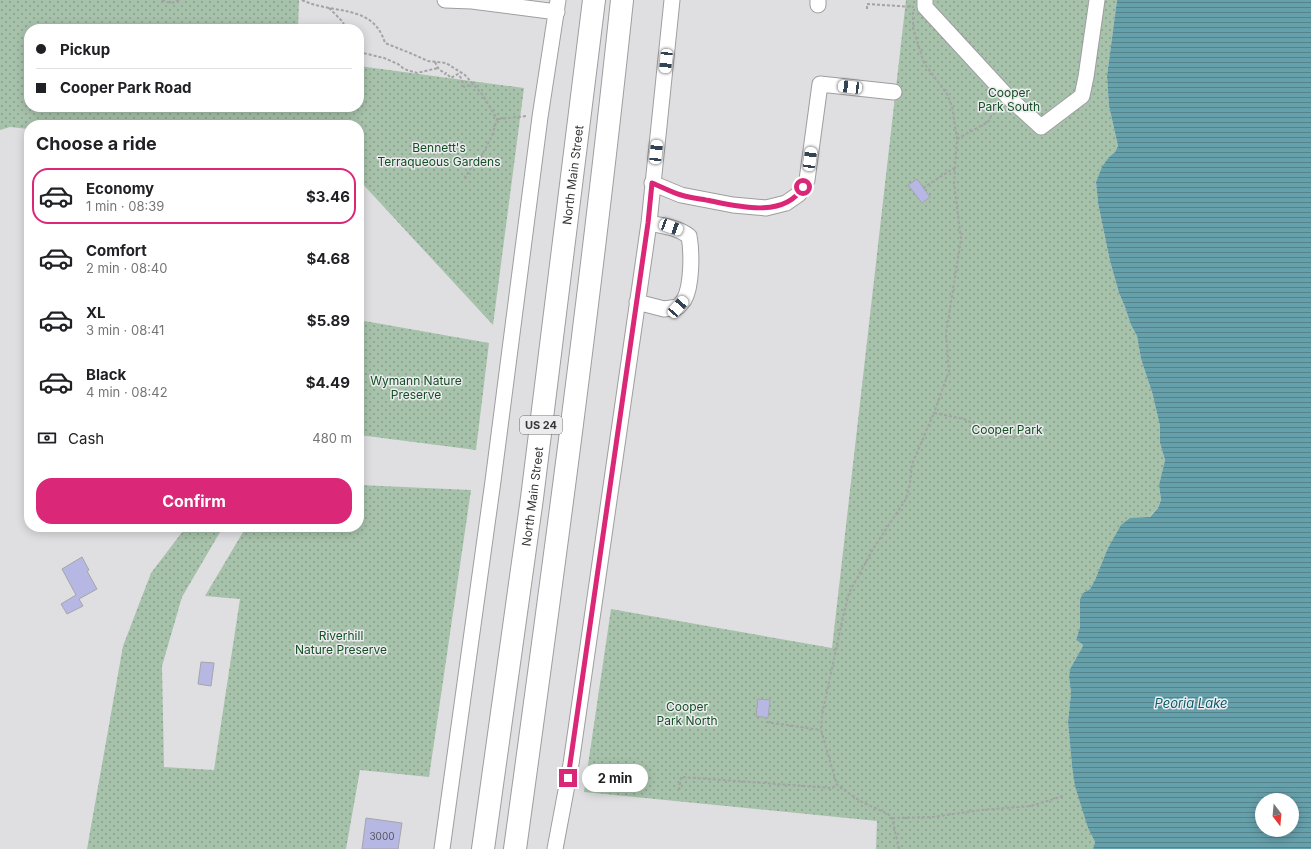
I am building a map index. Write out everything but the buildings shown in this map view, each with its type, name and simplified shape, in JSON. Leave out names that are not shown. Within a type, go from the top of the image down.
[{"type":"highway","name":"North Main Street","points":[[483,849],[528,525],[594,0]]},
{"type":"highway","name":"US 24","points":[[515,849],[597,229],[622,0]]},
{"type":"street","points":[[442,849],[493,482],[540,117],[557,6],[445,0]]},
{"type":"street","points":[[555,849],[571,764],[648,223],[672,0]]},
{"type":"street","points":[[921,5],[1004,92],[1041,127],[1082,96],[1097,0]]},
{"type":"street","points":[[652,183],[681,195],[733,205],[766,208],[786,203],[799,194],[807,180],[820,84],[894,92]]},
{"type":"street","points":[[637,302],[664,309],[678,307],[684,299],[689,284],[691,245],[689,236],[684,232],[671,227],[648,223]]},
{"type":"path","points":[[162,0],[167,3],[176,3],[179,0]]},
{"type":"path","points":[[302,0],[312,5],[366,17],[377,25],[385,43],[428,61],[446,63],[466,74],[490,105],[497,119],[492,136],[479,161],[477,158],[464,178]]},
{"type":"path","points":[[866,9],[867,4],[921,5],[914,28],[924,63],[947,94],[955,120],[957,139],[954,183],[961,239],[946,334],[949,371],[934,414],[912,464],[906,499],[873,550],[849,592],[825,700],[821,730],[837,785],[860,801],[888,814],[892,818],[899,849]]},
{"type":"path","points":[[328,8],[343,24]]},
{"type":"path","points":[[364,53],[384,58],[398,64],[404,69],[417,73],[438,68]]},
{"type":"path","points":[[435,62],[438,68],[450,78],[458,74],[464,87],[473,84]]},
{"type":"path","points":[[957,139],[988,122],[1004,92]]},
{"type":"path","points":[[497,119],[516,116],[540,117]]},
{"type":"path","points":[[923,188],[954,168]]},
{"type":"path","points":[[934,414],[964,419],[1001,437],[1042,435]]},
{"type":"path","points":[[766,722],[821,730]]},
{"type":"path","points":[[679,790],[680,777],[832,788],[837,785]]},
{"type":"path","points":[[892,818],[933,817],[981,810],[1031,806],[1063,796]]},
{"type":"green space","name":"Bennett's Terraqueous Gardens","points":[[0,0],[299,0],[298,24],[24,24],[24,112],[364,112],[364,67],[524,88],[493,325],[364,185],[364,120],[24,120],[24,128],[10,127],[0,130]]},
{"type":"green space","name":"Cooper Park","points":[[906,0],[1117,0],[1107,76],[1109,106],[1118,146],[1115,152],[1109,157],[1096,182],[1098,203],[1110,261],[1119,293],[1131,325],[1137,336],[1141,359],[1152,392],[1160,426],[1160,443],[1165,460],[1159,485],[1161,500],[1158,508],[1149,517],[1130,518],[1107,550],[1090,589],[1083,593],[1080,599],[1080,627],[1076,640],[1083,646],[1070,669],[1069,677],[1071,693],[1068,722],[1072,766],[1088,828],[1095,842],[1093,849],[876,849],[877,821],[584,792],[611,609],[832,648]]},
{"type":"green space","name":"Wymann Nature Preserve","points":[[364,321],[489,343],[476,450],[364,436]]},
{"type":"green space","name":"Riverhill Nature Preserve","points":[[364,485],[471,490],[429,777],[360,770],[346,849],[87,849],[123,646],[151,573],[182,532],[220,532],[182,597],[162,666],[164,767],[214,770],[240,599],[205,596],[243,532],[364,532]]},
{"type":"water","name":"Peoria Lake","points":[[1117,0],[1311,0],[1311,849],[1093,849],[1095,842],[1088,828],[1075,786],[1068,722],[1071,693],[1069,677],[1070,669],[1083,646],[1076,640],[1080,627],[1080,599],[1083,593],[1090,589],[1095,580],[1107,550],[1121,525],[1130,518],[1150,517],[1158,508],[1161,500],[1159,485],[1165,460],[1160,443],[1160,426],[1152,392],[1141,359],[1137,336],[1131,325],[1119,293],[1110,261],[1098,203],[1096,182],[1102,167],[1109,157],[1115,152],[1118,146],[1109,106],[1107,76]]},
{"type":"route","points":[[568,778],[637,302],[652,183],[681,195],[733,205],[766,208],[786,203],[799,194],[803,187]]},
{"type":"park label","name":"Cooper Park South","points":[[1009,99]]},
{"type":"park label","name":"Cooper Park North","points":[[687,713]]}]
